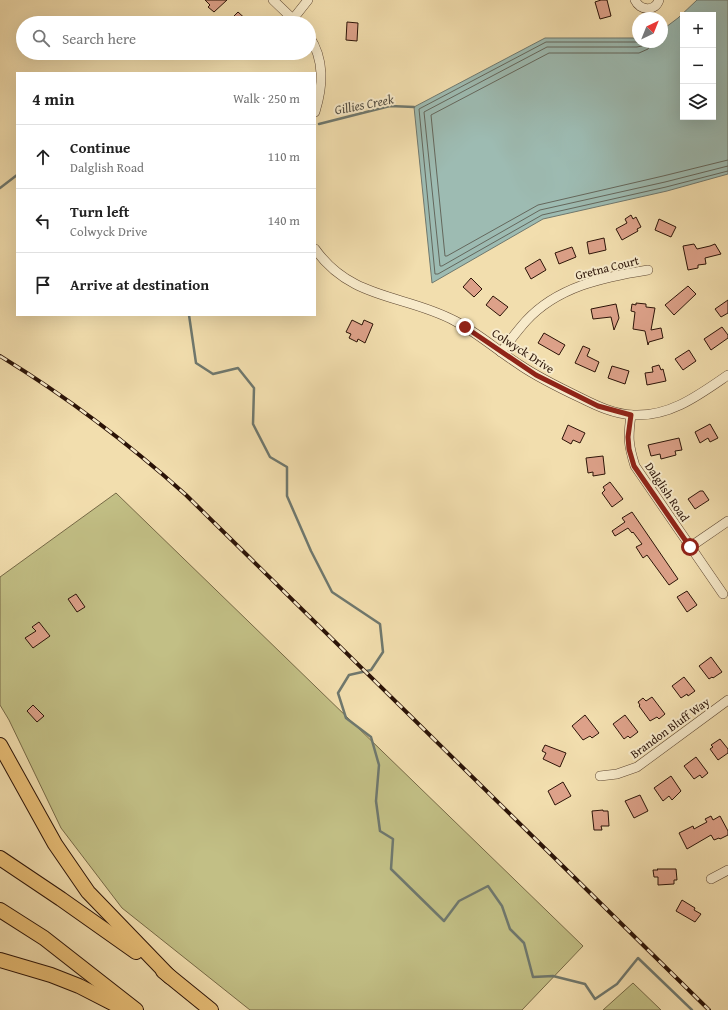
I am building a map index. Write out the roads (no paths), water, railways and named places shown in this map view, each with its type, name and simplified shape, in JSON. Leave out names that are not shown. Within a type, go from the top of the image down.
[{"type":"highway","points":[[0,745],[55,844],[84,886],[95,901],[170,977]]},
{"type":"highway","points":[[0,858],[67,903],[170,977],[211,1010]]},
{"type":"highway","points":[[0,910],[44,938],[136,1010]]},
{"type":"highway","points":[[0,960],[51,975],[79,986],[126,1010]]},
{"type":"street","points":[[272,0],[290,16]]},
{"type":"street","points":[[298,16],[308,0]]},
{"type":"street","points":[[635,0],[640,7],[646,9],[653,8],[659,0]]},
{"type":"street","points":[[316,49],[322,75],[320,96],[316,109]]},
{"type":"street","name":"Colwyck Drive","points":[[316,250],[332,269],[357,286],[449,318],[465,327],[536,375],[598,406],[631,415],[658,413],[673,409],[691,400],[728,374]]},
{"type":"street","name":"Gretna Court","points":[[501,352],[526,320],[540,308],[562,293],[590,282],[648,270]]},
{"type":"street","name":"Dalglish Road","points":[[631,415],[628,437],[629,449],[634,466],[723,594]]},
{"type":"street","points":[[690,547],[728,521]]},
{"type":"street","name":"Brandon Bluff Way","points":[[600,776],[617,774],[637,767],[728,700]]},
{"type":"street","points":[[711,879],[728,870]]},
{"type":"water","points":[[697,0],[728,0],[728,174],[667,191],[543,219],[432,283],[414,107],[545,38],[632,38],[632,48],[668,48],[668,26],[680,16],[680,120],[716,120],[716,12],[684,12]]},
{"type":"waterway","name":"Gillies Creek","points":[[319,124],[390,106],[414,107]]},
{"type":"waterway","name":"Gillies Creek","points":[[0,188],[16,176]]},
{"type":"waterway","points":[[189,316],[196,363],[213,374],[238,368],[254,388],[253,424],[270,457],[287,467],[287,496],[311,551],[332,592],[380,624],[383,652],[371,670],[349,675],[338,693],[346,718],[371,737],[379,765],[376,801],[380,831],[393,839],[391,869],[444,921],[459,901],[488,886],[502,906],[510,929],[524,943],[533,977],[553,976],[585,984],[595,999],[617,984],[638,958],[692,1010]]},
{"type":"railway","points":[[0,356],[96,421],[142,457],[186,495],[709,1010]]}]
